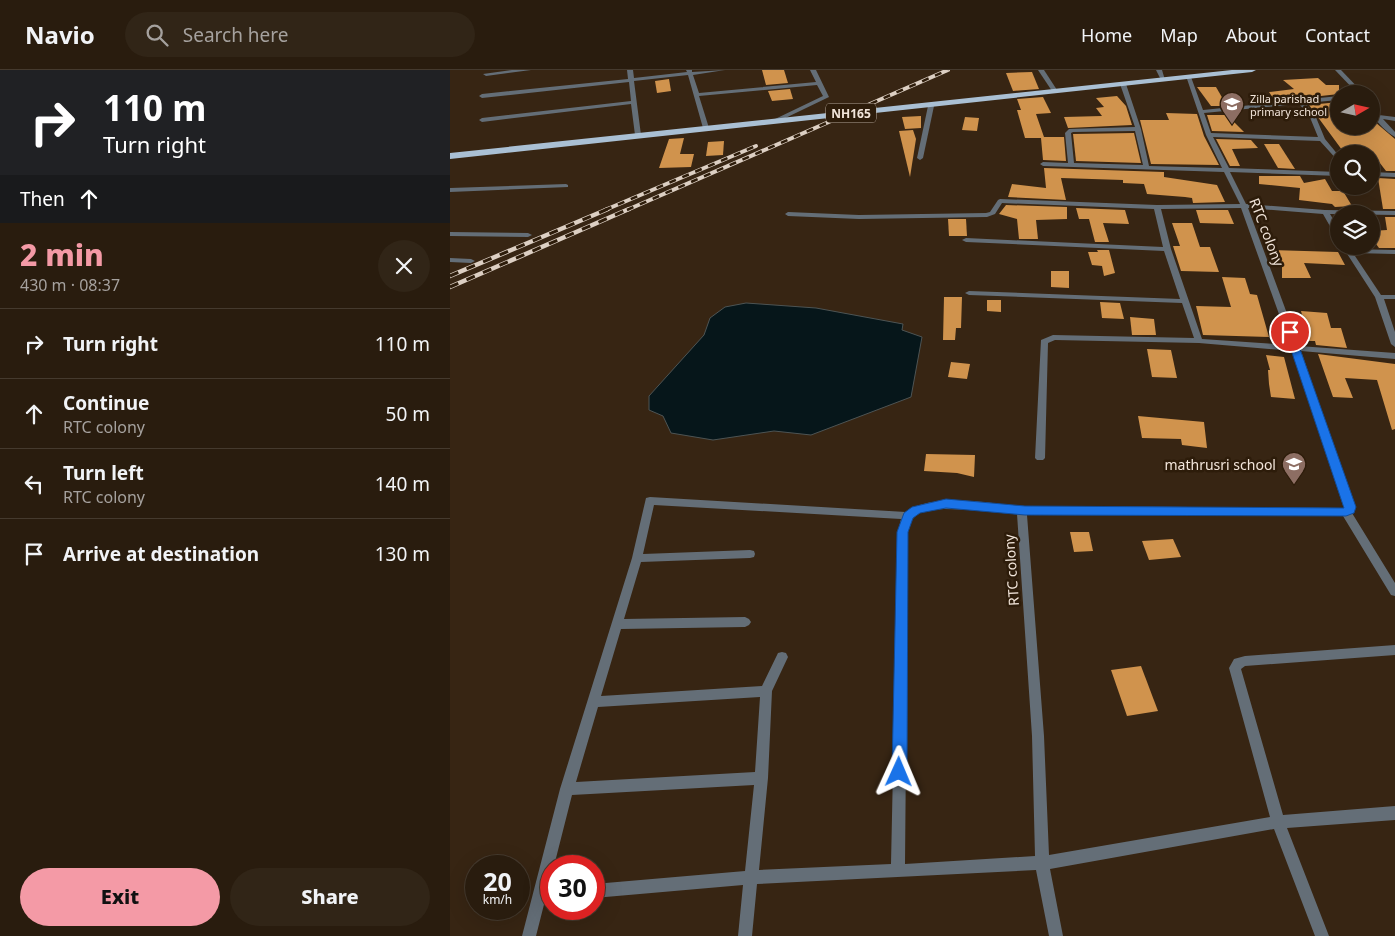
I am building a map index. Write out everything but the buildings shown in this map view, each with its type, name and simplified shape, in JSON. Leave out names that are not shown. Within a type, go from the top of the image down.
[{"type":"highway","name":"NH165","points":[[450,156],[931,106],[1054,90],[1252,70]]},
{"type":"street","points":[[486,74],[528,70]]},
{"type":"street","points":[[630,70],[638,135]]},
{"type":"street","points":[[482,96],[722,70]]},
{"type":"street","points":[[775,121],[826,97],[813,70]]},
{"type":"street","points":[[1041,70],[1054,90]]},
{"type":"street","points":[[1159,70],[1163,79]]},
{"type":"street","points":[[1338,70],[1352,85]]},
{"type":"street","points":[[690,72],[706,128]]},
{"type":"street","name":"RTC colony","points":[[1188,77],[1209,135],[1244,206],[1350,507],[1350,510],[1346,512]]},
{"type":"street","points":[[696,95],[820,83]]},
{"type":"street","points":[[1123,84],[1138,129],[1146,167]]},
{"type":"street","points":[[1202,112],[1330,99]]},
{"type":"street","points":[[482,120],[634,102]]},
{"type":"street","points":[[1301,102],[1312,115],[1322,138],[1330,148]]},
{"type":"street","points":[[920,158],[931,106]]},
{"type":"street","points":[[1380,117],[1395,119]]},
{"type":"street","points":[[1380,120],[1395,135]]},
{"type":"street","points":[[1071,165],[1068,133],[1071,130],[1138,129]]},
{"type":"street","points":[[1209,135],[1322,138]]},
{"type":"street","points":[[1043,164],[1330,174]]},
{"type":"street","points":[[1380,174],[1395,175]]},
{"type":"street","points":[[450,190],[566,186]]},
{"type":"street","points":[[788,214],[859,216],[986,215],[992,213],[1000,201],[1157,207],[1244,206],[1325,212],[1395,212]]},
{"type":"street","points":[[1157,207],[1166,249],[1198,342]]},
{"type":"street","points":[[1325,212],[1330,220]]},
{"type":"street","points":[[450,234],[528,235]]},
{"type":"street","points":[[966,240],[1166,249]]},
{"type":"street","points":[[1380,251],[1395,252]]},
{"type":"street","points":[[1351,255],[1379,297],[1395,344]]},
{"type":"street","points":[[450,260],[472,261]]},
{"type":"street","points":[[969,293],[1183,301]]},
{"type":"street","points":[[1379,297],[1395,297]]},
{"type":"street","points":[[1040,458],[1044,342],[1053,337],[1198,342],[1395,356]]},
{"type":"street","points":[[554,855],[567,789],[637,558],[650,501],[908,516]]},
{"type":"street","points":[[898,872],[903,532],[908,516],[916,510],[946,504],[1025,511],[1346,512],[1395,592]]},
{"type":"street","name":"RTC colony","points":[[1025,511],[1022,516],[1038,736],[1042,863],[1056,936]]},
{"type":"street","points":[[637,558],[750,554]]},
{"type":"street","points":[[616,624],[745,622]]},
{"type":"street","points":[[1322,936],[1278,822],[1235,668],[1238,663],[1395,650]]},
{"type":"street","points":[[745,936],[761,778],[766,691],[782,657]]},
{"type":"street","points":[[593,702],[766,691]]},
{"type":"street","points":[[567,789],[761,778]]},
{"type":"street","points":[[605,890],[752,877],[898,872],[1042,863],[1278,822],[1395,813]]},
{"type":"street","points":[[530,936],[540,911]]},
{"type":"shaded area","points":[[746,303],[816,308],[903,324],[902,330],[922,337],[911,397],[811,435],[774,431],[713,440],[671,433],[663,416],[649,410],[649,396],[704,335],[710,318],[725,307]]},
{"type":"railway","points":[[627,210],[948,70]]},
{"type":"railway","points":[[605,210],[756,146]]},
{"type":"railway","points":[[450,276],[608,209]]},
{"type":"railway","points":[[450,287],[629,209]]},
{"type":"place","name":"Zilla parishad primary school","points":[[1232,125]]},
{"type":"place","name":"mathrusri school","points":[[1294,485]]},
{"type":"route","points":[[899,772],[903,532],[908,516],[916,510],[933,505],[946,504],[1025,511],[1346,512],[1350,510],[1350,507],[1290,332]]}]
